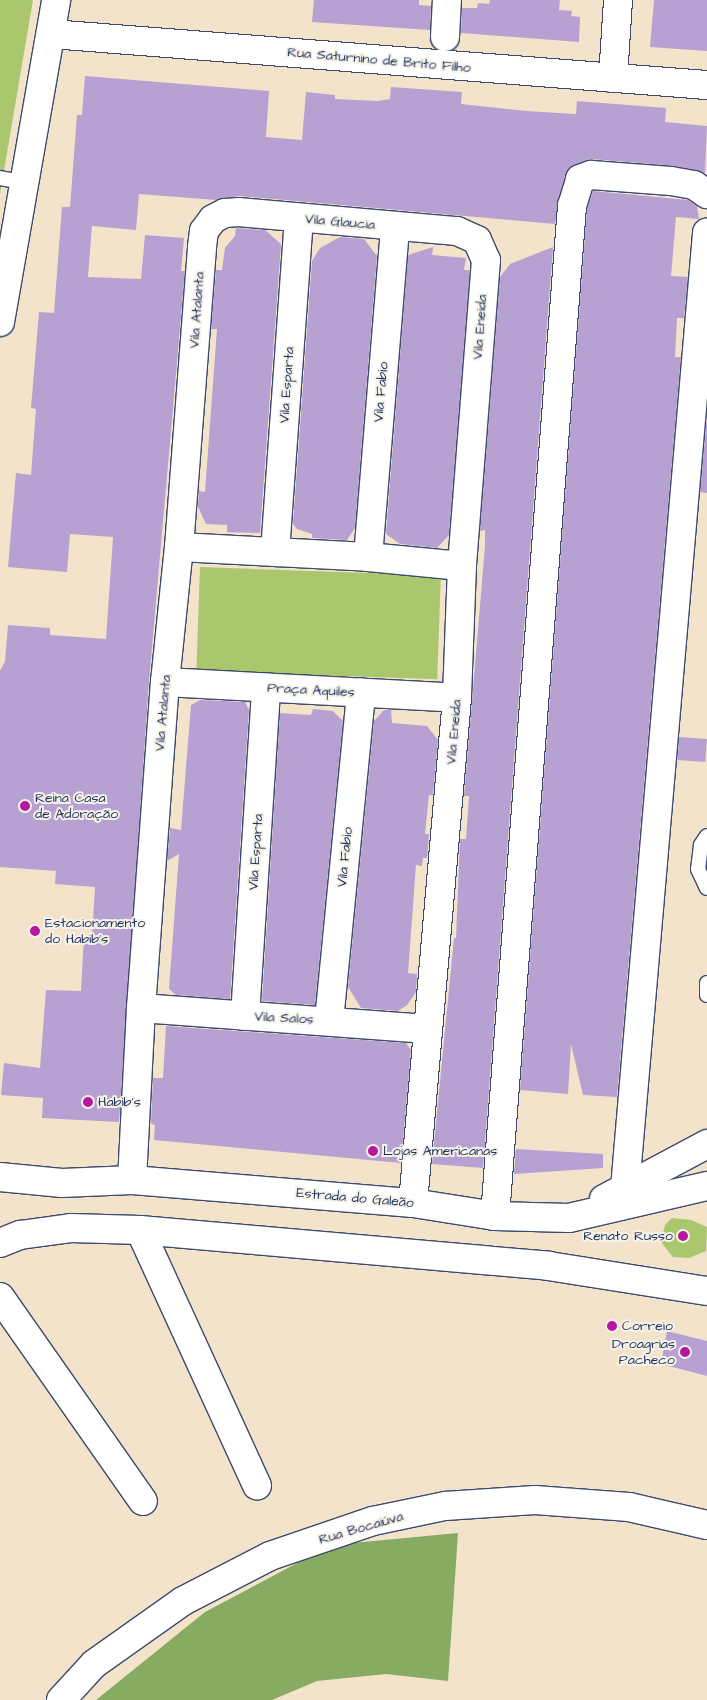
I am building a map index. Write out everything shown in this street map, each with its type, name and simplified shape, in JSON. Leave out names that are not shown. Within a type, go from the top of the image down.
[{"type":"street","points":[[0,322],[11,180],[51,34],[56,0]]},
{"type":"street","points":[[445,37],[447,0]]},
{"type":"street","points":[[613,78],[618,0]]},
{"type":"street","name":"Rua Saturnino de Brito Filho","points":[[51,34],[707,85]]},
{"type":"street","points":[[495,1216],[572,206],[580,179],[591,176],[671,181],[694,185],[707,194]]},
{"type":"street","name":"Vila Glaucia","points":[[202,247],[204,231],[213,219],[225,213],[395,226],[470,235],[481,247],[486,260]]},
{"type":"street","name":"Vila Esparta","points":[[275,552],[299,218]]},
{"type":"street","name":"Vila Fabio","points":[[368,557],[395,226]]},
{"type":"street","points":[[625,1188],[707,233]]},
{"type":"street","name":"Vila Atalanta","points":[[132,1180],[141,1008],[165,682],[179,548],[202,247]]},
{"type":"street","name":"Vila Eneida","points":[[413,1203],[457,698],[462,566],[486,260]]},
{"type":"street","points":[[179,548],[368,557],[462,566]]},
{"type":"street","name":"Praça Aquiles","points":[[165,682],[457,698]]},
{"type":"street","name":"Vila Esparta","points":[[245,1016],[266,688]]},
{"type":"street","name":"Vila Fabio","points":[[329,1021],[361,693]]},
{"type":"street","name":"Vila Salos","points":[[141,1008],[427,1029]]},
{"type":"street","points":[[569,1218],[707,1144]]},
{"type":"street","name":"Estrada do Galeão","points":[[0,1177],[62,1183],[132,1180],[413,1203],[495,1216],[569,1218],[707,1186]]},
{"type":"street","points":[[0,1243],[20,1235],[71,1228],[140,1230],[549,1266],[707,1291]]},
{"type":"street","points":[[140,1230],[257,1485]]},
{"type":"street","points":[[0,1297],[143,1501]]},
{"type":"street","name":"Rua Bocaiúva","points":[[61,1700],[94,1664],[183,1601],[270,1556],[373,1521],[445,1506],[535,1500],[628,1506],[707,1526]]},
{"type":"lane","points":[[707,836],[701,845],[698,869],[707,888]]},
{"type":"lane","points":[[707,983],[707,996]]},
{"type":"green space","points":[[0,0],[33,0],[0,194]]},
{"type":"green space","points":[[200,567],[441,575],[437,679],[196,671]]},
{"type":"green space","points":[[672,1218],[691,1220],[707,1227],[706,1251],[689,1258],[673,1257],[661,1242],[665,1225]]},
{"type":"green space","points":[[458,1533],[448,1681],[386,1674],[317,1681],[272,1700],[96,1700],[205,1612],[331,1545]]},
{"type":"building","points":[[314,0],[419,0],[419,5],[431,6],[430,30],[312,22]]},
{"type":"building","points":[[490,0],[560,0],[559,10],[572,11],[571,16],[580,17],[579,42],[461,33],[462,8],[477,8],[478,3],[489,4]]},
{"type":"building","points":[[654,0],[707,0],[707,51],[650,47]]},
{"type":"building","points":[[85,76],[269,91],[266,137],[302,140],[306,92],[335,95],[335,99],[378,101],[390,99],[391,87],[462,92],[461,104],[526,111],[576,114],[577,101],[666,108],[665,122],[707,126],[705,173],[674,166],[592,159],[574,165],[565,175],[555,224],[239,196],[217,200],[139,194],[136,230],[92,226],[88,277],[141,279],[145,235],[184,238],[181,271],[185,271],[149,681],[119,1122],[42,1118],[43,1098],[1,1095],[4,1063],[40,1068],[46,990],[81,991],[84,936],[92,937],[95,887],[55,884],[56,871],[0,867],[0,671],[5,661],[8,625],[50,628],[50,635],[106,639],[113,537],[70,534],[67,572],[8,567],[16,473],[31,475],[36,409],[31,408],[39,312],[54,313],[62,207],[70,207],[77,115],[82,115]]},
{"type":"building","points":[[593,191],[688,200],[697,206],[699,219],[676,217],[671,276],[688,277],[684,318],[677,318],[675,357],[681,357],[617,1097],[583,1095],[571,1044],[568,1094],[520,1090],[587,209]]},
{"type":"building","points":[[236,228],[265,230],[281,244],[260,533],[227,532],[227,525],[206,524],[198,507],[199,491],[205,492],[217,329],[211,329],[216,270],[222,270],[225,248],[235,236]]},
{"type":"building","points":[[340,237],[364,239],[377,256],[355,528],[347,540],[312,538],[312,534],[297,529],[293,524],[312,261],[320,248]]},
{"type":"building","points":[[433,247],[432,255],[466,258],[464,270],[470,270],[449,535],[437,548],[400,544],[386,534],[408,255]]},
{"type":"building","points":[[553,247],[483,1168],[432,1164],[454,938],[456,938],[460,839],[466,839],[469,796],[464,796],[485,546],[485,530],[480,531],[500,277],[510,264]]},
{"type":"building","points":[[707,416],[707,493],[700,492]]},
{"type":"building","points":[[200,700],[245,702],[249,710],[230,999],[176,995],[169,989],[179,854],[167,861],[170,828],[181,830],[191,705]]},
{"type":"building","points":[[313,709],[333,711],[343,721],[315,1005],[262,1001],[280,713],[311,715]]},
{"type":"building","points":[[384,710],[391,710],[392,723],[427,726],[438,740],[433,795],[429,795],[425,834],[429,834],[427,858],[423,858],[422,866],[416,865],[408,973],[417,974],[416,992],[407,1005],[398,1011],[361,1008],[348,987],[374,721]]},
{"type":"building","points":[[679,737],[707,739],[705,762],[677,760]]},
{"type":"building","points":[[166,1026],[406,1043],[411,1050],[401,1163],[154,1140],[155,1125],[151,1124],[153,1078],[163,1078]]},
{"type":"building","points":[[516,1149],[603,1154],[603,1168],[514,1174]]},
{"type":"building","name":"Droagrias Pacheco","points":[[667,1331],[707,1341],[707,1376],[661,1364]]},
{"type":"place","name":"Reina Casa de Adoração","points":[[25,806]]},
{"type":"place","name":"Estacionamento do Habib's","points":[[35,931]]},
{"type":"place","name":"Habib's","points":[[88,1102]]},
{"type":"place","name":"Lojas Americanas","points":[[373,1151]]},
{"type":"place","name":"Renato Russo","points":[[683,1236]]},
{"type":"place","name":"Correio","points":[[612,1326]]},
{"type":"place","name":"Droagrias Pacheco","points":[[685,1352]]}]
